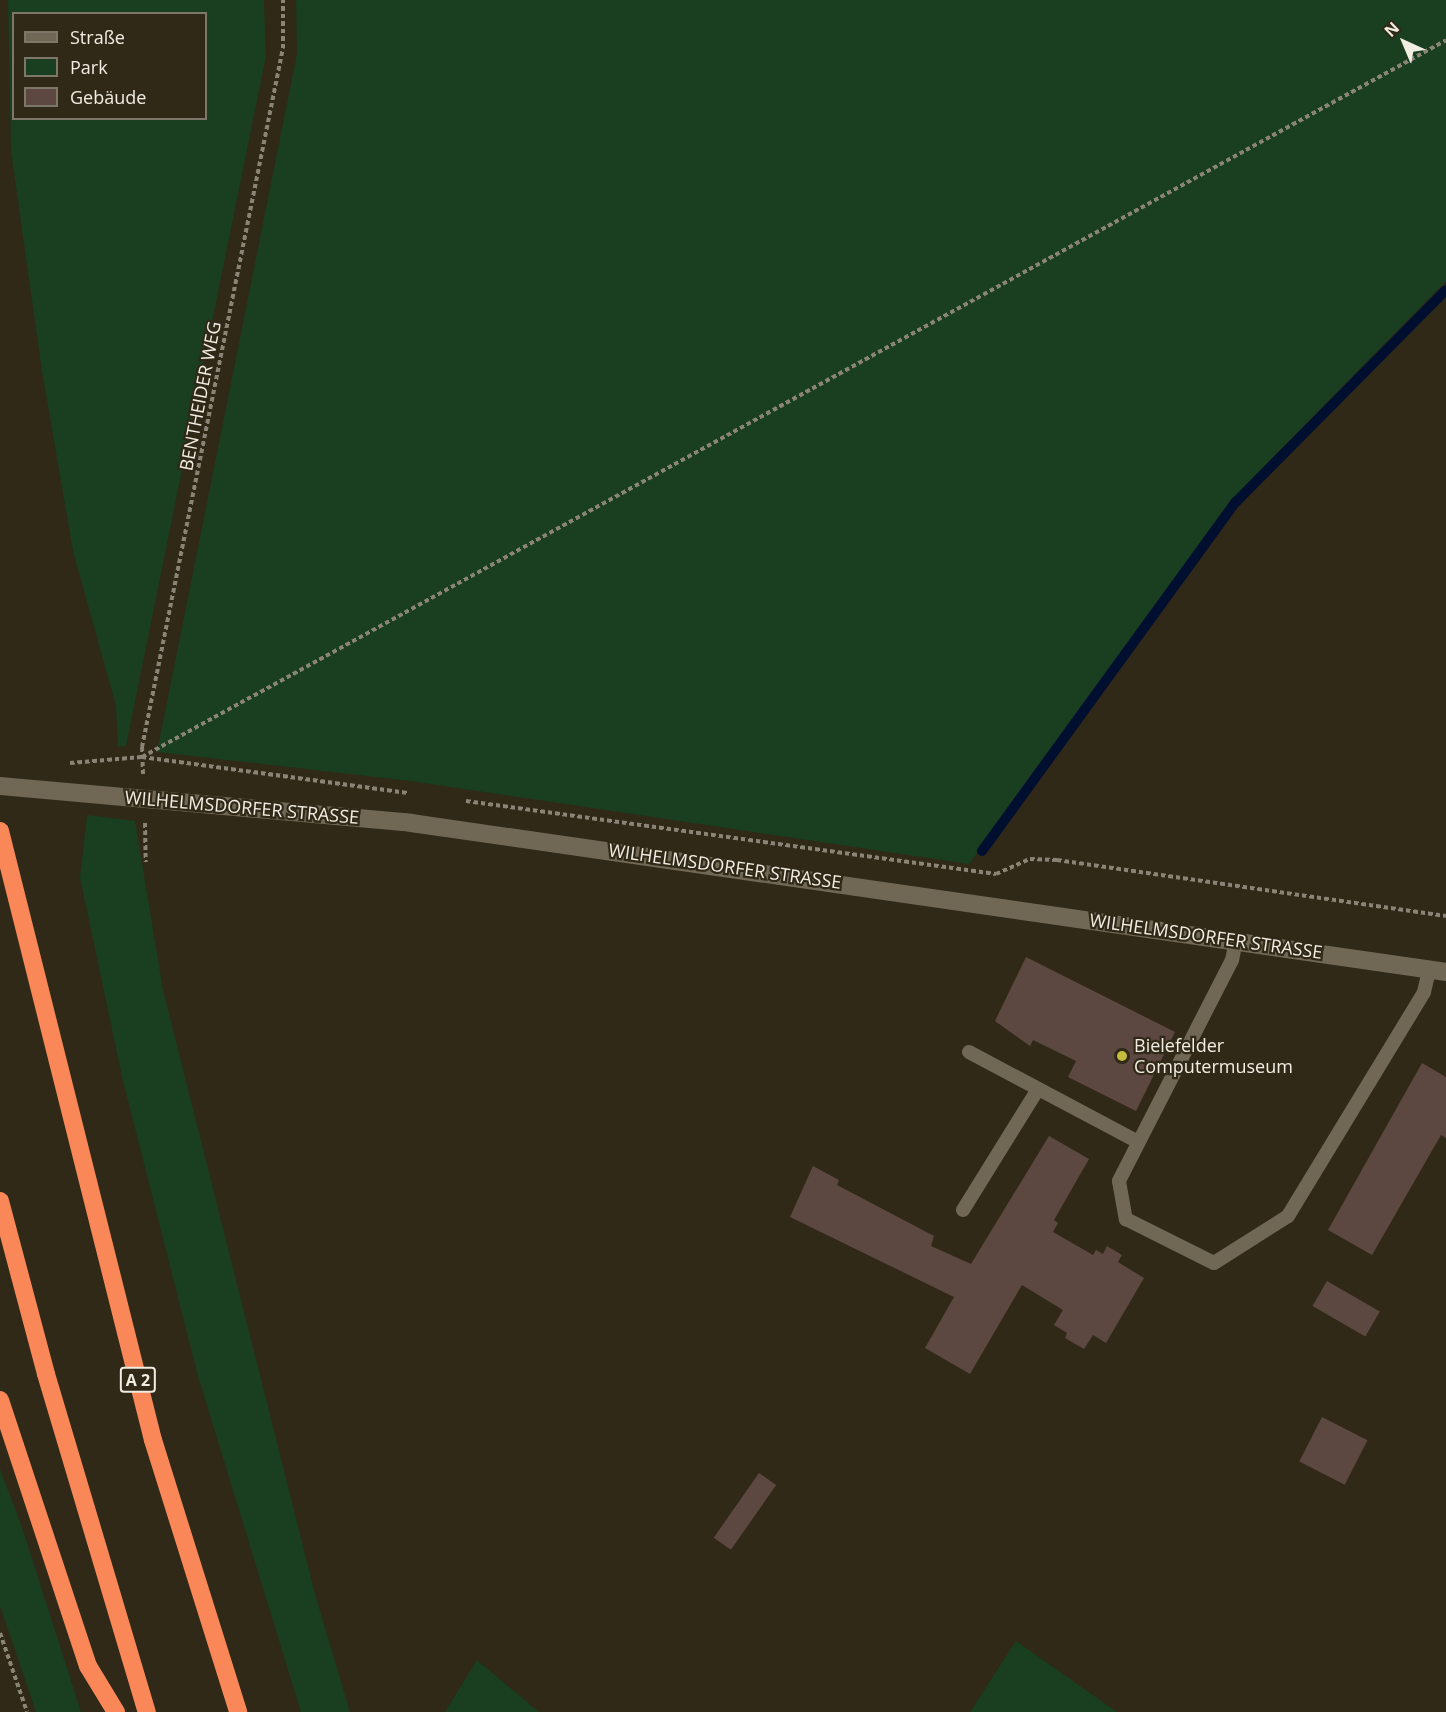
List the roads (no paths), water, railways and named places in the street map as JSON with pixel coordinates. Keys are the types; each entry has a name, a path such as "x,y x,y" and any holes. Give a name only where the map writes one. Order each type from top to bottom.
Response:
{"highway":[{"name":"A 2","path":"0,831 153,1440 238,1712"},
{"path":"0,1201 46,1374 147,1712"},
{"path":"0,1400 88,1666 116,1712"}],"street":[{"name":"WILHELMSDORFER STRASSE","path":"0,786 144,797 423,824 1438,971"}],"lane":[{"path":"1236,940 1232,960 1119,1181 1126,1219 1214,1263 1288,1216 1438,971"},
{"path":"969,1052 1138,1142"},
{"path":"963,1210 1038,1089"}],"waterway":[{"path":"982,851 1236,502 1446,290"}],"place":[{"name":"Bielefelder Computermuseum","path":"1122,1056"}]}
